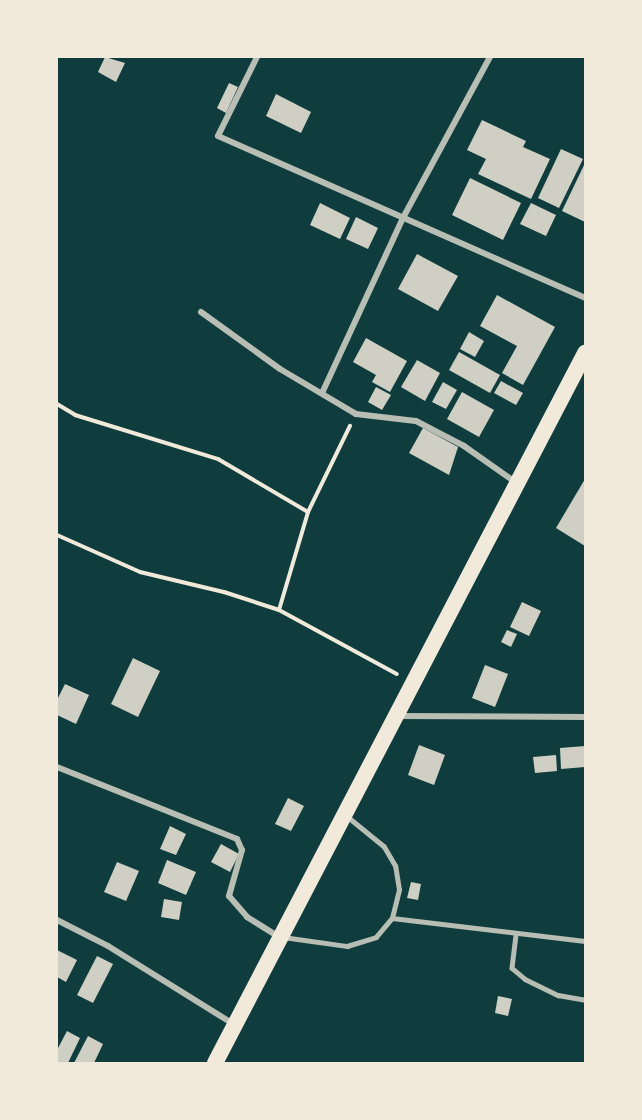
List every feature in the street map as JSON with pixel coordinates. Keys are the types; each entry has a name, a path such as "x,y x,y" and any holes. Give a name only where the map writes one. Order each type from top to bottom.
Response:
{"highway":[{"path":"215,1063 585,353"}],"street":[{"path":"257,57 218,136 404,216 585,298"},
{"path":"323,391 404,216 490,57"},
{"path":"201,312 280,369 323,391 356,414 416,421 464,446 517,484"},
{"path":"396,717 585,717"},
{"path":"57,767 237,838 242,850 229,896 247,917 280,937"},
{"path":"57,920 108,946 235,1024"}],"lane":[{"path":"280,937 347,946 376,937 392,918 399,890 395,866 384,848 344,815"},
{"path":"392,918 585,941"},
{"path":"516,934 512,968 525,979 558,995 585,1000"}],"path":[{"path":"57,404 75,416 218,459 308,512"},
{"path":"279,610 308,512 356,414"},
{"path":"57,535 140,572 224,592 279,610 414,682"}],"building":[{"path":"105,57 125,63 116,82 98,72"},
{"path":"229,83 238,87 226,113 217,108"},
{"path":"276,94 311,112 301,133 266,116"},
{"path":"482,120 526,141 523,147 550,159 531,199 478,174 486,159 467,150"},
{"path":"561,149 583,159 559,208 538,198"},
{"path":"585,163 585,222 562,211"},
{"path":"470,178 521,203 503,240 452,215"},
{"path":"320,203 350,218 340,239 310,225"},
{"path":"531,203 556,215 546,236 520,224"},
{"path":"356,217 378,228 368,249 346,239"},
{"path":"417,254 458,276 438,311 398,289"},
{"path":"497,295 555,327 523,385 502,373 517,346 480,326"},
{"path":"469,332 484,341 475,357 460,349"},
{"path":"366,338 407,361 390,392 372,382 376,375 353,362"},
{"path":"459,352 500,375 490,393 449,370"},
{"path":"417,360 440,373 425,401 401,387"},
{"path":"501,381 523,393 516,405 494,393"},
{"path":"443,382 457,390 446,409 432,402"},
{"path":"376,387 391,395 382,410 368,402"},
{"path":"462,392 494,410 479,437 447,419"},
{"path":"423,428 458,447 449,475 409,453"},
{"path":"585,479 585,546 556,528"},
{"path":"522,602 541,611 529,636 510,627"},
{"path":"507,630 517,634 511,647 501,642"},
{"path":"133,658 160,671 138,717 111,704"},
{"path":"485,665 508,674 495,707 472,698"},
{"path":"65,684 89,695 76,724 57,715 57,700"},
{"path":"419,745 445,755 434,785 408,775"},
{"path":"585,746 585,767 561,769 560,748"},
{"path":"556,755 557,771 535,773 533,757"},
{"path":"288,798 304,806 291,831 275,824"},
{"path":"170,826 186,834 176,855 160,849"},
{"path":"221,844 239,854 230,872 211,862"},
{"path":"167,860 196,872 186,895 158,883"},
{"path":"117,862 139,871 126,901 104,892"},
{"path":"411,882 421,884 418,900 407,898"},
{"path":"164,899 182,902 179,920 161,917"},
{"path":"57,950 77,960 66,982 57,977"},
{"path":"97,956 113,964 93,1003 77,995"},
{"path":"498,996 512,999 508,1016 495,1013"},
{"path":"67,1031 80,1038 68,1063 57,1063 57,1050"},
{"path":"88,1036 103,1044 94,1063 74,1063"}]}
